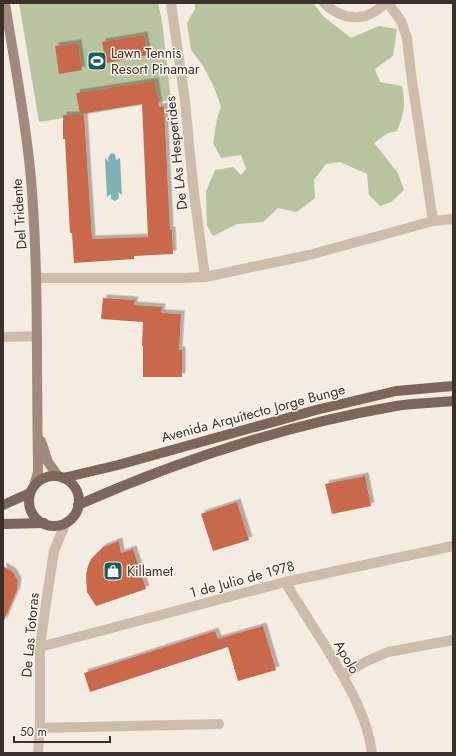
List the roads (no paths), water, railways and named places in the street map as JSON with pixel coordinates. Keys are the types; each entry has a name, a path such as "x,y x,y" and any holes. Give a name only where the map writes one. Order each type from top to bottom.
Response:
{"main road":[{"name":"Del Tridente","path":"5,3 26,134 31,179 37,278 38,472 32,489"},
{"name":"Avenida Arquitecto Jorge Bunge","path":"60,477 118,465 316,410 396,391 453,386"},
{"name":"Avenida Arquitecto Jorge Bunge","path":"78,504 124,484 212,452 311,424 397,406 453,401"},
{"name":"Del Tridente","path":"38,426 48,462 60,477"},
{"path":"3,505 32,489 45,478 51,476 60,477 70,482 75,488 78,496 76,512 72,518 59,525 3,524"},
{"path":"32,489 29,500 30,507 33,514 44,524"}],"street":[{"name":"De LAs Hesperides","path":"171,3 185,101 193,185 205,277"},
{"path":"324,3 336,12 355,18 364,17 378,10 386,3 401,21 406,38 410,74 433,221"},
{"path":"37,278 205,277 309,255 433,221 453,219"},
{"path":"3,336 37,336"},
{"name":"De Las Totoras","path":"38,753 40,728 40,648 54,551 66,522"},
{"name":"1 de Julio de 1978","path":"40,648 285,582 453,546"},
{"name":"Apolo","path":"285,582 343,675 362,714 372,753"},
{"path":"343,675 365,662 388,652 453,640"},
{"path":"40,728 220,724"}],"water":[{"path":"111,153 115,154 116,160 120,158 122,195 118,192 119,198 115,201 111,199 111,194 107,197 105,158 109,162 108,158"}],"place":[{"name":"Lawn Tennis Resort Pinamar","path":"97,61"},
{"name":"Killamet","path":"113,571"}]}
